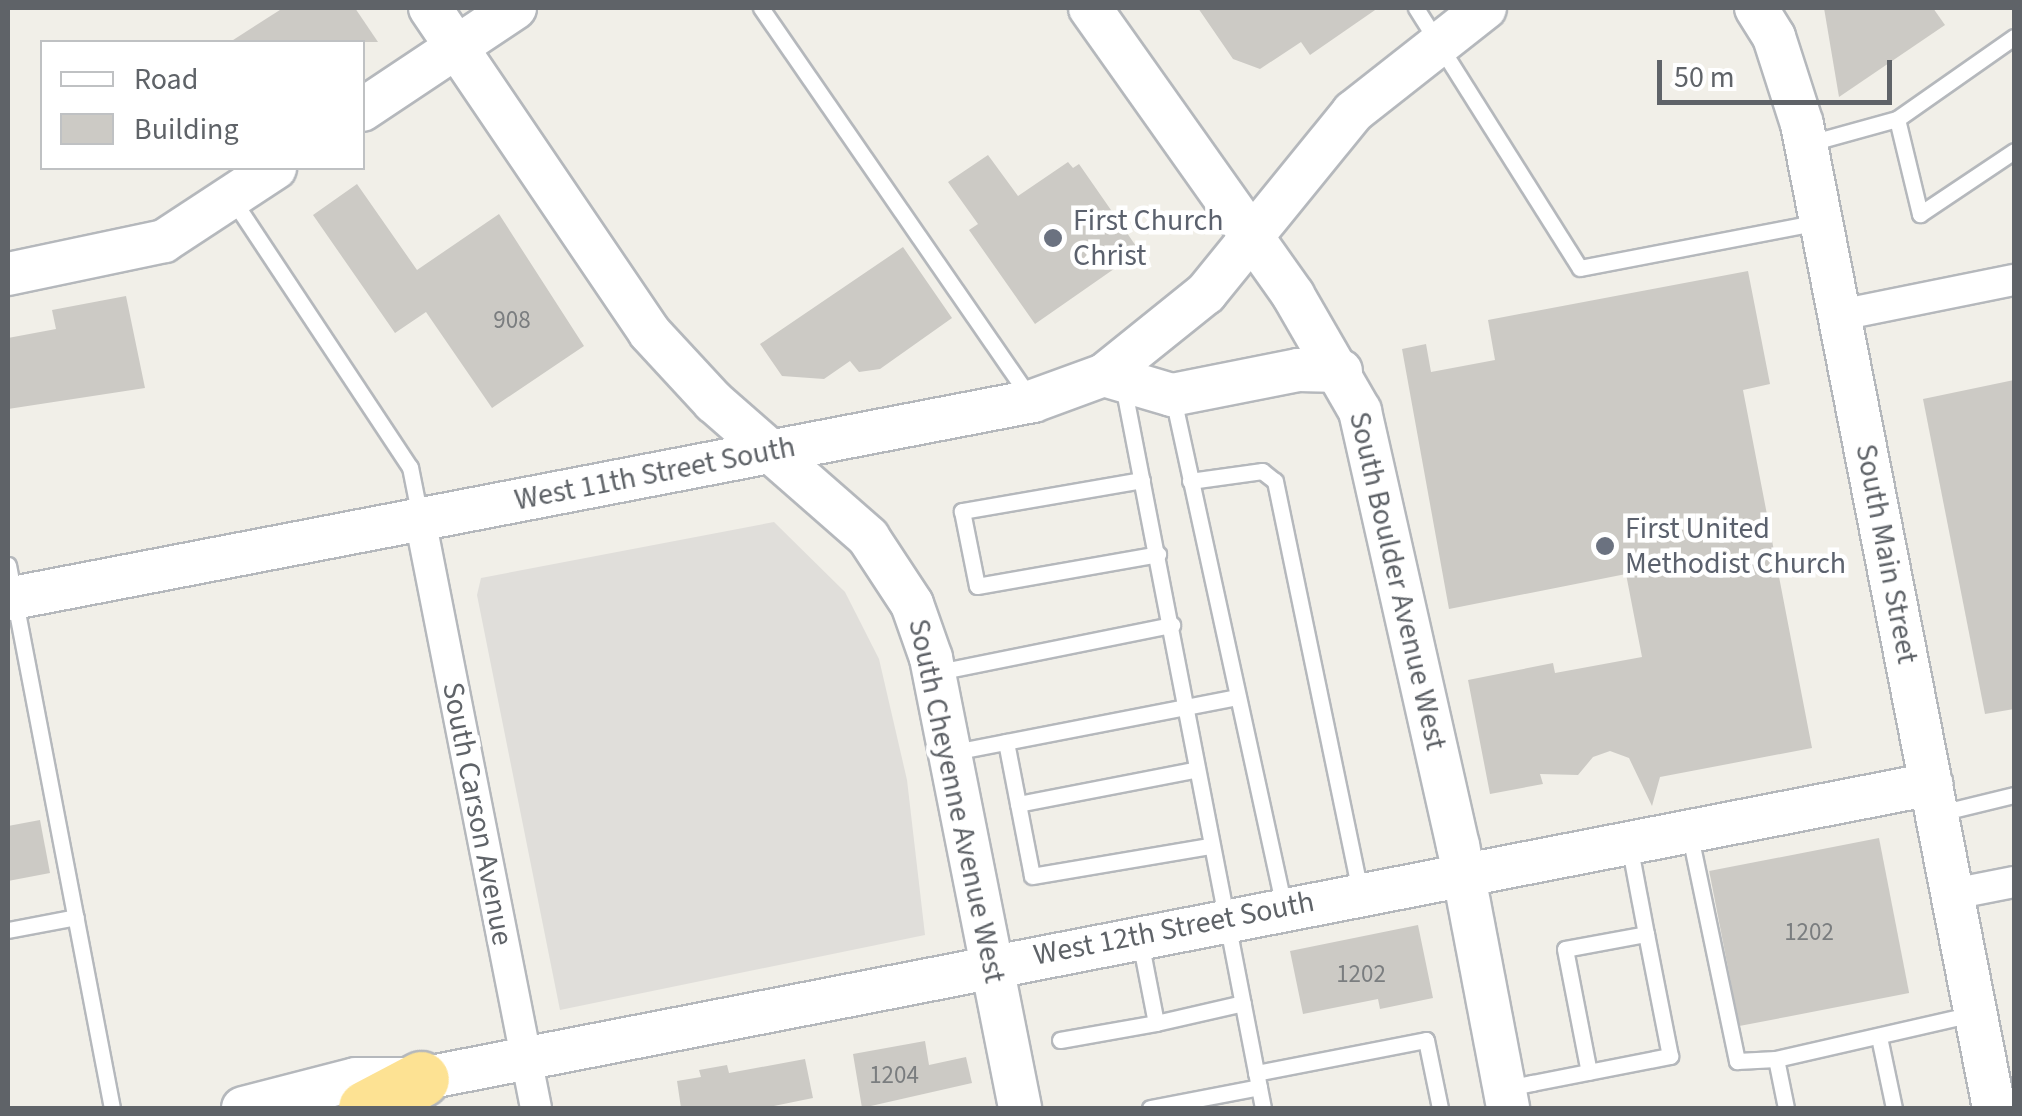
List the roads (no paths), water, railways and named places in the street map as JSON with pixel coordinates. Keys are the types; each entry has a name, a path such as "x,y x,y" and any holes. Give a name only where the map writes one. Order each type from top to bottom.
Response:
{"highway":[{"path":"366,1108 421,1079"}],"street":[{"name":"South Cheyenne Avenue West","path":"430,8 650,333 890,564 922,628 934,673 1020,1108"},
{"path":"365,108 515,8"},
{"name":"South Boulder Avenue West","path":"1090,8 1341,370 1360,411 1393,544 1463,873 1506,1099"},
{"name":"West 11th Street South","path":"10,587 420,519 1032,401 1113,378 1186,314 1427,24 1486,8"},
{"name":"South Main Street","path":"1756,8 1792,82 1806,144 1976,1013 1995,1089"},
{"path":"8,274 164,241 272,170"},
{"path":"1840,315 2014,280"},
{"path":"1113,378 1172,396 1298,370 1341,370"},
{"name":"South Carson Avenue","path":"420,519 536,1108"},
{"name":"West 12th Street South","path":"244,1108 356,1079 421,1079 994,963 1688,830 1934,799"},
{"path":"1953,894 2014,882"}],"lane":[{"path":"761,8 1032,401"},
{"path":"1427,24 1580,268 1822,221"},
{"path":"1806,144 1896,119 2014,38"},
{"path":"1896,119 1920,214 2014,151"},
{"path":"230,196 410,467 420,519"},
{"path":"1113,378 1158,554 1187,707 1193,770 1263,1108"},
{"path":"1172,396 1284,908"},
{"path":"1190,482 1262,471 1275,482 1360,893"},
{"path":"1142,480 962,511 977,586 1158,554"},
{"path":"10,587 112,1108"},
{"path":"934,673 1172,625"},
{"path":"950,753 1238,698"},
{"path":"1006,742 1032,876 1209,846"},
{"path":"1018,804 1193,770"},
{"path":"1934,799 2014,794"},
{"path":"1688,830 1737,1061 1776,1059 1976,1013"},
{"path":"1506,1099 1589,1072 1670,1056 1628,842"},
{"path":"8,930 76,917"},
{"path":"1589,1072 1565,949 1646,934"},
{"path":"1139,935 1156,1023"},
{"path":"1060,1040 1243,1003"},
{"path":"1878,1038 1894,1108"},
{"path":"1150,1108 1426,1040 1440,1108"},
{"path":"1776,1059 1786,1108"}],"place":[{"name":"First Church Christ","path":"1053,238"},
{"name":"First United Methodist Church","path":"1605,546"}]}
